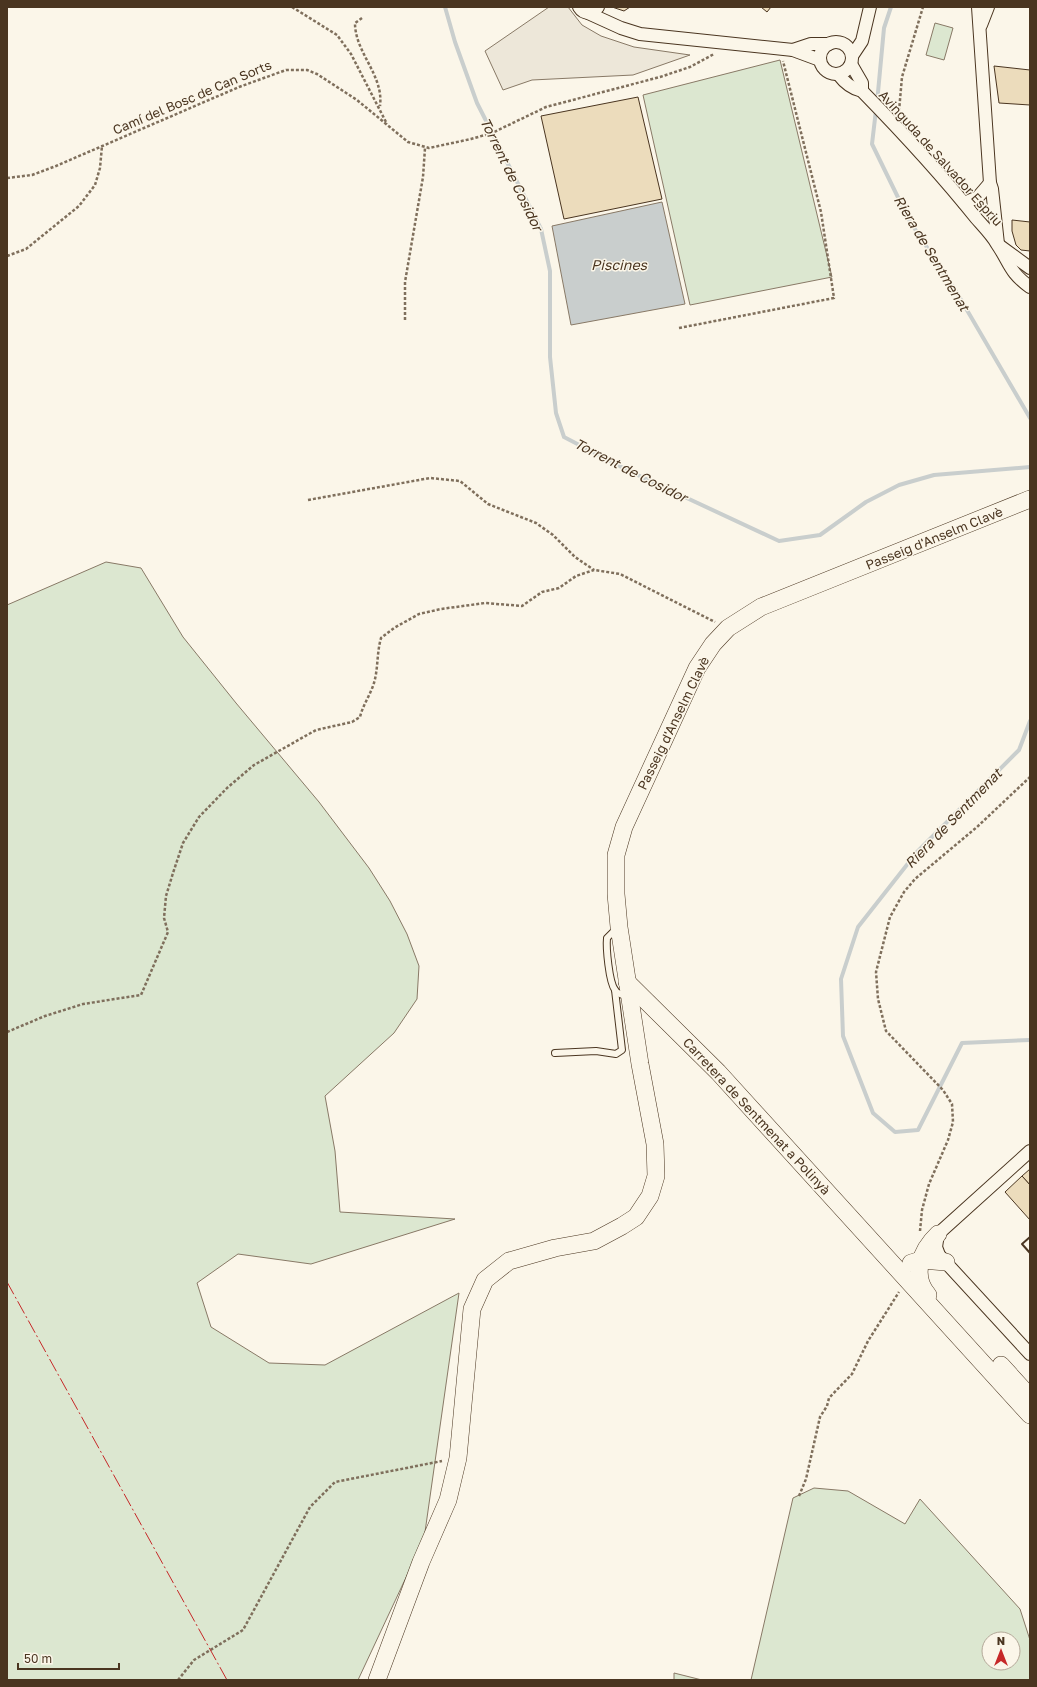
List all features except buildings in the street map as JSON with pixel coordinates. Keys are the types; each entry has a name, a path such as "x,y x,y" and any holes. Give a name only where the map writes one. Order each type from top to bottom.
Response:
{"main road":[{"name":"Passeig d'Anselm Clavè","path":"377,1680 421,1562 448,1500 458,1458 472,1309 485,1280 509,1261 555,1248 594,1241 622,1226 636,1216 650,1196 656,1176 655,1144 624,990 615,863 624,827 697,668 713,644 728,628 761,607 1030,499"},
{"name":"Carretera de Sentmenat a Polinyà","path":"624,990 718,1072 883,1252 892,1255 939,1314 1030,1415"},
{"path":"905,1272 924,1253 938,1234"},
{"path":"924,1253 946,1262"},
{"path":"924,1253 920,1269 922,1289 939,1308 939,1314"},
{"name":"Carretera de Sentmenat a Polinyà","path":"905,1272 922,1283 1030,1397"}],"street":[{"path":"602,7 614,25"},
{"path":"828,44 823,49 820,60 825,70 838,74 848,69 862,41 870,7"},
{"path":"978,7 990,183 992,189 998,244"},
{"path":"979,32 988,7"},
{"path":"589,9 614,25 640,34 732,45 793,50 820,60"},
{"path":"793,50 811,44 842,43 847,46 852,60"},
{"name":"Avinguda de Salvador Espriu","path":"852,60 862,83 862,92"},
{"name":"Avinguda de Salvador Espriu","path":"838,74 843,81 856,90 862,92 894,124 998,244 1012,271 1019,279 1030,287"},
{"path":"964,203 978,197 990,183"},
{"name":"Avinguda de Salvador Espriu","path":"998,244 1030,268"},
{"path":"1030,1151 938,1234 936,1247 939,1255 960,1275 1030,1354"}],"lane":[{"path":"555,1053 596,1051 616,1054 622,1050 624,990"}],"path":[{"path":"292,7 337,35 351,54 388,125"},
{"path":"894,124 902,77 923,7"},
{"path":"362,18 355,23 355,30 358,41 378,83 382,96 380,108"},
{"path":"405,320 405,282 423,176 425,148 471,139 492,132 546,107 630,86 690,68 732,45"},
{"path":"679,328 834,298 821,212 781,49"},
{"name":"Camí del Bosc de Can Sorts","path":"7,178 32,174 56,166 274,73 296,69 318,74 357,100 408,142 425,148"},
{"path":"7,256 26,250 79,206 95,185 100,168 102,146"},
{"path":"308,500 430,478 460,481 488,504 536,524 553,535 575,557 594,570 620,574 728,628"},
{"path":"7,1032 45,1016 83,1004 141,995 168,932 164,918 166,896 173,873 183,843 199,817 227,788 254,765 316,730 352,722 360,717 363,704 372,690 376,677 377,655 381,638 403,622 419,614 441,609 485,603 522,606 542,592 559,588 576,576 594,570"},
{"path":"924,1253 920,1238 922,1210 929,1184 948,1140 952,1122 952,1104 936,1083 886,1031 878,999 876,972 890,917 904,892 915,879 954,848 1030,777"},
{"path":"799,1496 806,1479 820,1417 827,1406 829,1398 852,1374 868,1341 894,1301 905,1272"},
{"path":"178,1680 194,1660 243,1630 310,1507 335,1482 458,1458"}],"green space":[{"path":"935,23 953,28 944,60 926,55"},
{"path":"780,60 832,277 690,305 643,95"},
{"path":"106,562 141,568 183,637 319,802 369,868 390,901 407,934 419,966 417,999 394,1033 325,1096 335,1151 340,1212 455,1219 311,1264 238,1254 197,1283 211,1327 269,1363 325,1365 459,1293 424,1539 358,1680 7,1680 7,605"},
{"path":"814,1488 848,1491 905,1524 920,1499 1020,1609 1030,1640 1030,1680 751,1680 793,1498"},
{"path":"674,1673 702,1680 674,1680"}],"shaded area":[{"path":"549,7 568,7 582,25 601,36 634,47 690,55 633,75 532,80 503,90 485,51"}],"water":[{"name":"Piscines","path":"662,202 685,304 571,325 552,226"}],"waterway":[{"name":"Torrent de Cosidor","path":"445,7 455,42 477,103 541,229 550,271 550,357 556,413 564,437 629,471 779,541 820,535 866,502 899,485 934,475 1030,467"},
{"name":"Riera de Sentmenat","path":"877,103 884,28 891,7"},
{"name":"Riera de Sentmenat","path":"876,110 872,144 909,220 957,293 1030,418"},
{"name":"Riera de Sentmenat","path":"1030,721 1019,750 917,852 858,927 841,979 843,1036 873,1113 895,1132 918,1130 962,1043 1030,1040"}],"wall":[{"path":"1030,1237 1022,1244 1030,1253"}],"power":[{"path":"7,1282 227,1680"}]}
